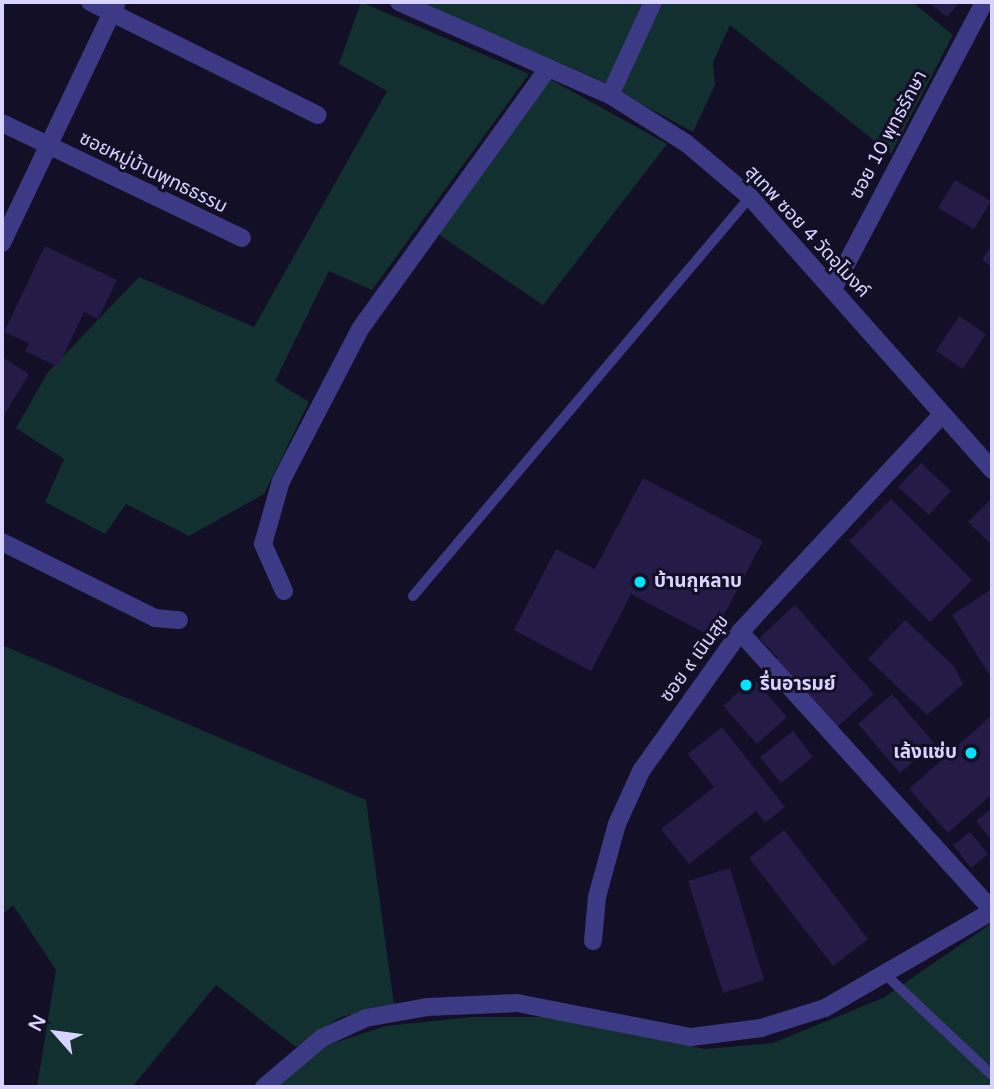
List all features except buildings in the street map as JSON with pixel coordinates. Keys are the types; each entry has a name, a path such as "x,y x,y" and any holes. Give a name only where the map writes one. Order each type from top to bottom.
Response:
{"street":[{"path":"90,2 114,7 318,115"},
{"name":"สุเทพ ซอย 4 วัดอุโมงค์","path":"399,2 610,95 686,143 750,197 834,289 941,416 992,468"},
{"path":"610,95 653,2"},
{"name":"ซอย 10 พุทธรักษา","path":"834,289 984,2"},
{"name":"ซอยหมู่บ้านพุทธธรรม","path":"2,243 46,145 114,7"},
{"path":"284,591 264,544 281,481 360,329 548,68"},
{"name":"ซอยหมู่บ้านพุทธธรรม","path":"2,123 242,238"},
{"name":"ซอย ๙ เนินสุข","path":"593,941 597,897 617,824 641,771 740,632 941,416"},
{"path":"2,542 155,618 178,620"},
{"path":"264,1087 322,1038 366,1018 427,1007 517,1003 691,1037 761,1028 825,1008 887,976 992,911 740,632"}],"lane":[{"path":"413,596 750,197"},
{"path":"887,976 992,1075"}],"green space":[{"path":"361,2 529,74 372,290 329,271 275,381 309,402 264,494 189,536 126,504 105,534 45,502 64,459 16,428 48,372 139,277 254,327 387,91 339,64"},
{"path":"418,2 643,2 606,83"},
{"path":"661,2 912,2 953,35 891,154 730,25 713,62 715,85 693,132 619,92"},
{"path":"550,79 667,144 543,305 438,234"},
{"path":"2,645 366,800 394,1005 341,1017 296,1047 216,985 132,1087 37,1087 56,970 13,905 2,915"},
{"path":"992,923 992,1087 274,1087 318,1048 386,1026 471,1017 546,1017 705,1049 773,1043 883,998"}],"place":[{"name":"บ้านกุหลาบ","path":"640,582"},
{"name":"รื่นอารมย์","path":"746,685"},
{"name":"เล้งแซ่บ","path":"971,753"}]}
